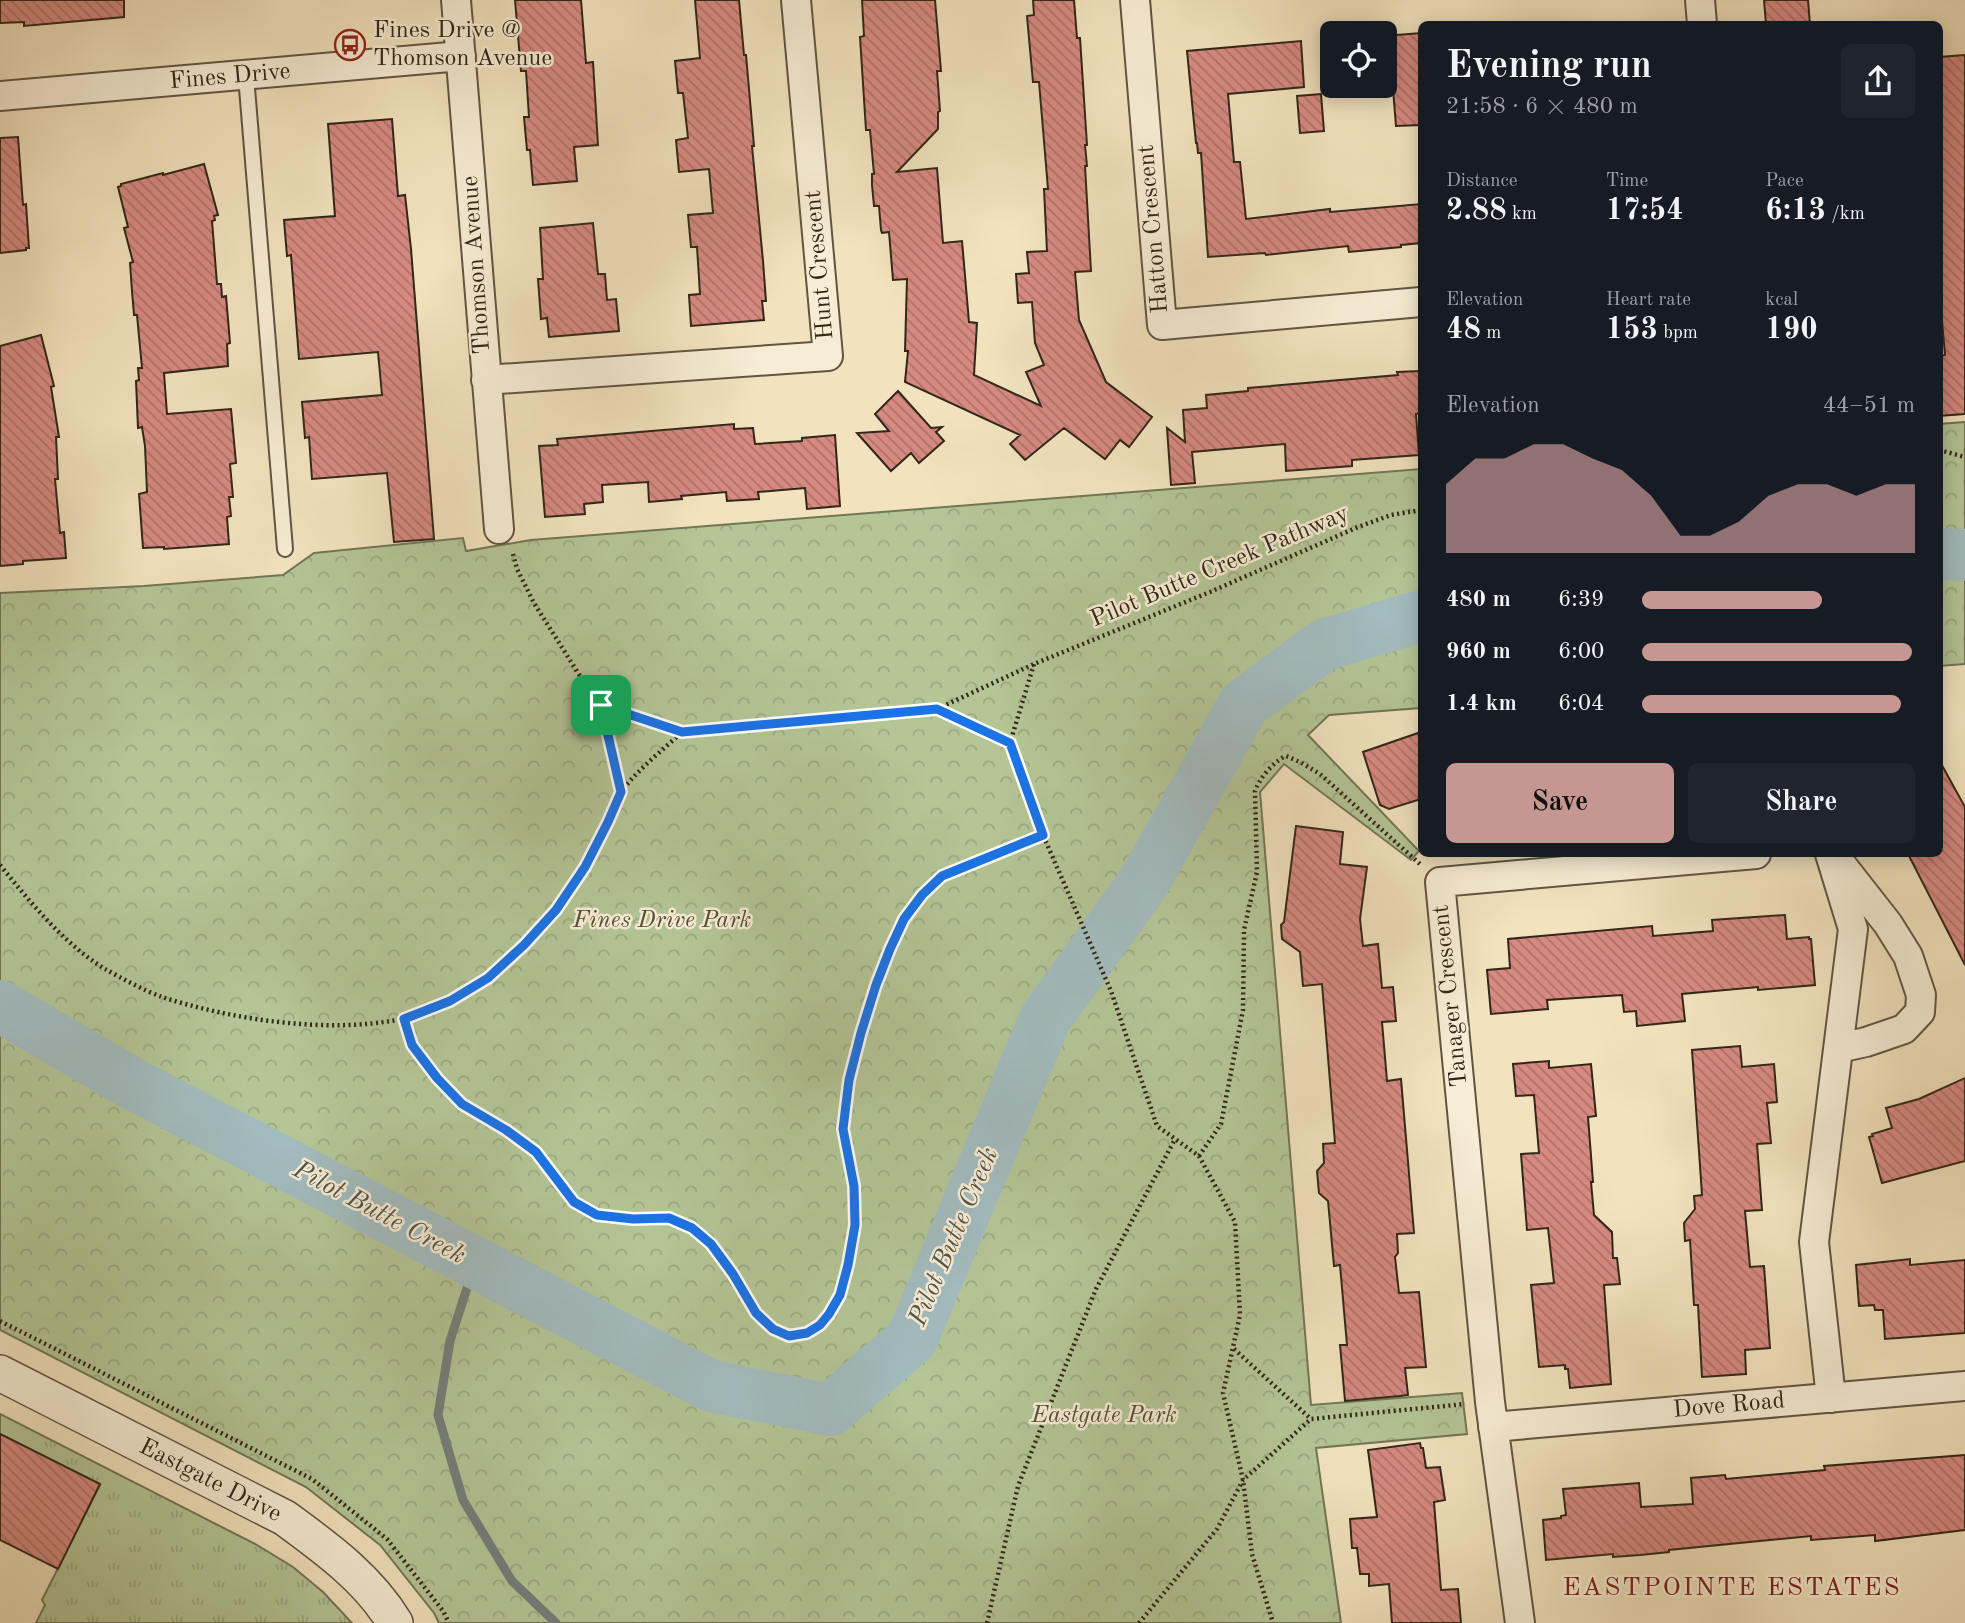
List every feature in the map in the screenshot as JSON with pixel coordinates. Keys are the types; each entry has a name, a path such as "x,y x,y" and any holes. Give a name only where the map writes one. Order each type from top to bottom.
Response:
{"street":[{"name":"Thomson Avenue","path":"456,0 499,529"},
{"name":"Hunt Crescent","path":"486,380 828,356 796,0"},
{"name":"Hatton Crescent","path":"1135,0 1162,325 1418,302"},
{"path":"1700,0 1702,21"},
{"name":"Fines Drive","path":"0,96 461,56"},
{"name":"Tanager Crescent","path":"1520,1623 1492,1414 1440,882 1722,857"},
{"path":"1831,1398 1814,1242 1853,929 1833,857"},
{"path":"1834,857 1888,924 1909,956 1921,995 1920,1012 1904,1029 1839,1048"},
{"name":"Eastgate Drive","path":"0,1373 285,1518 328,1550 367,1586 396,1623"},
{"name":"Dove Road","path":"1492,1414 1831,1398 1965,1386"}],"lane":[{"path":"246,76 285,549"}],"path":[{"path":"1943,451 1965,457"},
{"name":"Pilot Butte Creek Pathway","path":"601,705 682,732 937,709 1034,664 1210,592 1358,527 1391,515 1418,510"},
{"path":"499,529 511,545 517,569 534,603 584,684 601,705 621,792"},
{"path":"1034,664 1010,743 1043,835 1111,991 1157,1126 1199,1156 1235,1222 1240,1315 1223,1393 1242,1480 1252,1554 1273,1623"},
{"path":"937,709 1010,743"},
{"path":"0,865 37,910 77,947 105,969 160,996 222,1013 275,1021 338,1026 404,1019 450,1001 488,978 524,945 556,910 585,867 621,792 682,732"},
{"path":"1199,1156 1221,1124 1243,1010 1244,930 1257,872 1257,783 1286,756 1300,762 1320,774 1440,882"},
{"path":"404,1019 412,1045 437,1078 462,1104 506,1130 536,1152 574,1202 597,1215 633,1219 669,1218 692,1228 711,1244 756,1313 773,1329 789,1336 807,1333 820,1325 829,1314 840,1295 848,1265 855,1225 854,1186 843,1129 848,1093 861,1033 876,985 904,919 922,895 942,876 1043,835"},
{"path":"987,1623 1018,1486 1096,1289 1175,1139"},
{"path":"0,1321 312,1479 387,1539 443,1611 449,1623"},
{"path":"1234,1349 1311,1419"},
{"path":"1139,1623 1217,1530 1242,1480 1311,1419 1492,1414"}],"green space":[{"path":"1965,422 1965,664 1943,666 1943,424"},
{"path":"1418,469 1418,708 1329,715 1308,735 1418,852 1411,860 1284,764 1260,792 1311,1405 1462,1393 1467,1434 1316,1448 1341,1623 439,1623 380,1545 306,1487 0,1330 0,593 144,586 283,575 314,553 463,538 466,551 531,540"},
{"path":"0,1414 257,1545 293,1567 323,1592 352,1623 36,1623 45,1605 42,1600 100,1485 0,1434"}],"building":[{"path":"0,0 124,0 124,17 24,26 24,22 0,23"},
{"path":"515,0 581,0 586,63 593,62 598,145 574,147 577,181 533,185 524,117 529,117 526,71 521,71"},
{"path":"695,0 739,0 763,261 766,301 762,301 764,320 691,326 689,295 700,294 697,247 691,247 688,215 713,213 709,169 679,172 676,140 688,138 683,93 678,93 675,61 700,58"},
{"path":"862,0 935,0 941,71 937,71 940,111 938,129 897,172 937,168 943,243 962,241 969,322 977,323 974,375 1041,406 1026,372 1044,365 1035,343 1032,302 1018,303 1016,274 1029,273 1027,252 1047,251 1044,189 1048,189 1039,82 1033,82 1027,16 1034,15 1033,0 1074,0 1077,38 1080,38 1087,145 1085,166 1091,271 1075,272 1079,320 1106,382 1152,417 1129,447 1120,440 1105,459 1064,428 1025,460 1010,444 1020,435 905,382 908,351 905,351 907,279 893,280 889,232 882,233 879,206 874,206 874,174 870,130 866,130 860,37 864,36"},
{"path":"1764,0 1808,0 1810,21 1766,21"},
{"path":"1418,33 1418,125 1396,126 1394,98 1397,98 1397,35"},
{"path":"1301,41 1304,87 1228,94 1234,162 1240,162 1246,219 1330,209 1330,212 1418,204 1418,243 1349,252 1348,246 1266,255 1208,257 1201,153 1198,153 1196,143 1187,51"},
{"path":"1965,55 1965,414 1943,416 1945,355 1943,57"},
{"path":"1320,94 1324,131 1300,133 1297,96"},
{"path":"392,119 398,196 405,195 411,249 434,539 394,542 387,473 312,479 309,437 305,438 302,402 382,395 378,352 299,359 291,255 287,256 284,220 335,216 328,124"},
{"path":"18,137 29,248 0,253 0,138"},
{"path":"204,164 218,215 214,216 215,220 212,221 217,284 221,284 222,297 226,296 230,343 227,344 228,366 164,373 167,414 231,409 236,463 230,464 233,497 229,497 231,516 227,517 229,544 143,548 139,494 147,492 145,446 142,427 138,428 136,381 139,380 138,368 142,368 137,315 134,315 130,263 133,262 124,228 128,227 118,187 121,184"},
{"path":"593,223 598,274 605,274 607,300 616,299 619,331 549,337 547,318 541,319 538,279 543,279 540,228"},
{"path":"41,335 54,386 51,387 59,437 56,437 58,479 55,479 60,533 64,532 66,558 23,561 23,564 0,566 0,346"},
{"path":"1418,371 1418,455 1352,460 1352,466 1286,471 1285,444 1192,452 1195,483 1171,485 1167,428 1185,442 1183,410 1207,408 1206,395 1248,391 1248,388 1398,375 1397,372"},
{"path":"898,391 931,428 942,427 936,432 944,441 919,463 911,453 891,471 857,433 889,431 875,414"},
{"path":"734,424 734,429 753,428 755,444 802,441 802,438 835,435 840,506 807,509 805,488 758,492 759,499 727,501 726,492 649,502 648,482 602,485 603,502 584,504 585,514 545,517 539,446 558,445 557,439"},
{"path":"1418,733 1418,800 1389,809 1380,805 1363,752"},
{"path":"1943,767 1965,807 1965,965 1910,857 1943,857"},
{"path":"1296,826 1343,832 1340,864 1367,867 1360,919 1363,946 1378,944 1382,988 1393,987 1396,1021 1382,1022 1387,1081 1401,1079 1414,1233 1397,1234 1398,1253 1395,1257 1399,1293 1419,1292 1426,1367 1405,1368 1408,1395 1345,1401 1340,1345 1347,1345 1340,1265 1334,1266 1328,1201 1319,1193 1317,1171 1324,1163 1323,1144 1335,1143 1322,984 1303,986 1300,952 1282,939 1281,925 1284,922"},
{"path":"1785,915 1787,939 1811,939 1815,985 1682,994 1685,1021 1637,1026 1636,1011 1624,1012 1622,995 1547,1000 1548,1009 1491,1014 1487,970 1510,968 1508,939 1652,926 1653,936 1713,931 1712,920"},
{"path":"1740,1046 1742,1067 1774,1064 1777,1102 1767,1103 1771,1143 1757,1144 1762,1210 1745,1211 1750,1267 1764,1266 1770,1348 1745,1350 1746,1374 1702,1377 1698,1305 1694,1305 1690,1240 1685,1241 1684,1223 1695,1209 1694,1196 1702,1195 1692,1050"},
{"path":"1549,1061 1549,1068 1591,1064 1596,1116 1588,1117 1594,1215 1612,1232 1613,1258 1617,1258 1620,1284 1604,1285 1611,1384 1570,1388 1565,1365 1539,1367 1531,1285 1554,1283 1548,1228 1527,1230 1521,1154 1539,1153 1534,1095 1516,1096 1513,1064"},
{"path":"1965,1078 1965,1161 1882,1183 1869,1137 1892,1128 1886,1108 1919,1099"},
{"path":"1910,1259 1910,1265 1965,1260 1965,1333 1885,1339 1883,1310 1875,1310 1874,1305 1859,1306 1856,1265"},
{"path":"0,1434 100,1484 58,1569 0,1540"},
{"path":"1420,1443 1426,1468 1440,1467 1445,1500 1434,1502 1441,1590 1458,1589 1461,1623 1392,1623 1389,1584 1369,1586 1369,1574 1360,1574 1357,1548 1352,1548 1350,1519 1377,1517 1368,1450"},
{"path":"1965,1455 1965,1530 1875,1541 1875,1535 1811,1540 1811,1536 1640,1555 1613,1557 1613,1554 1546,1560 1543,1520 1566,1515 1563,1489 1639,1483 1641,1507 1693,1504 1691,1478 1725,1475 1726,1479 1825,1470 1824,1466"}],"waterway":[{"name":"Pilot Butte Creek","path":"1943,554 1965,555"},
{"name":"Pilot Butte Creek","path":"0,1006 133,1084 711,1386 830,1410 912,1339 1045,1019 1144,882 1244,704 1324,645 1418,617"},
{"path":"1233,723 1253,723"},
{"path":"475,1263 450,1341 438,1415 463,1500 512,1581 556,1623"}],"place":[{"name":"Fines Drive @ Thomson Avenue","path":"350,45"}],"district":[{"name":"EASTPOINTE ESTATES","path":"1732,1588"}],"route":[{"path":"601,705 682,732 937,709 1010,743 1043,835 942,876 922,895 904,919 876,985 849,1080 843,1129 854,1186 855,1225 848,1265 840,1295 829,1314 820,1325 807,1333 789,1336 773,1329 756,1313 711,1244 692,1228 669,1218 633,1219 597,1215 574,1202 536,1152 506,1130 462,1104 437,1078 412,1045 404,1019 450,1001 488,978 524,945 556,910 585,867 621,792 601,705"}],"park label":[{"name":"Fines Drive Park","path":"662,921"},
{"name":"Eastgate Park","path":"1104,1416"}]}
